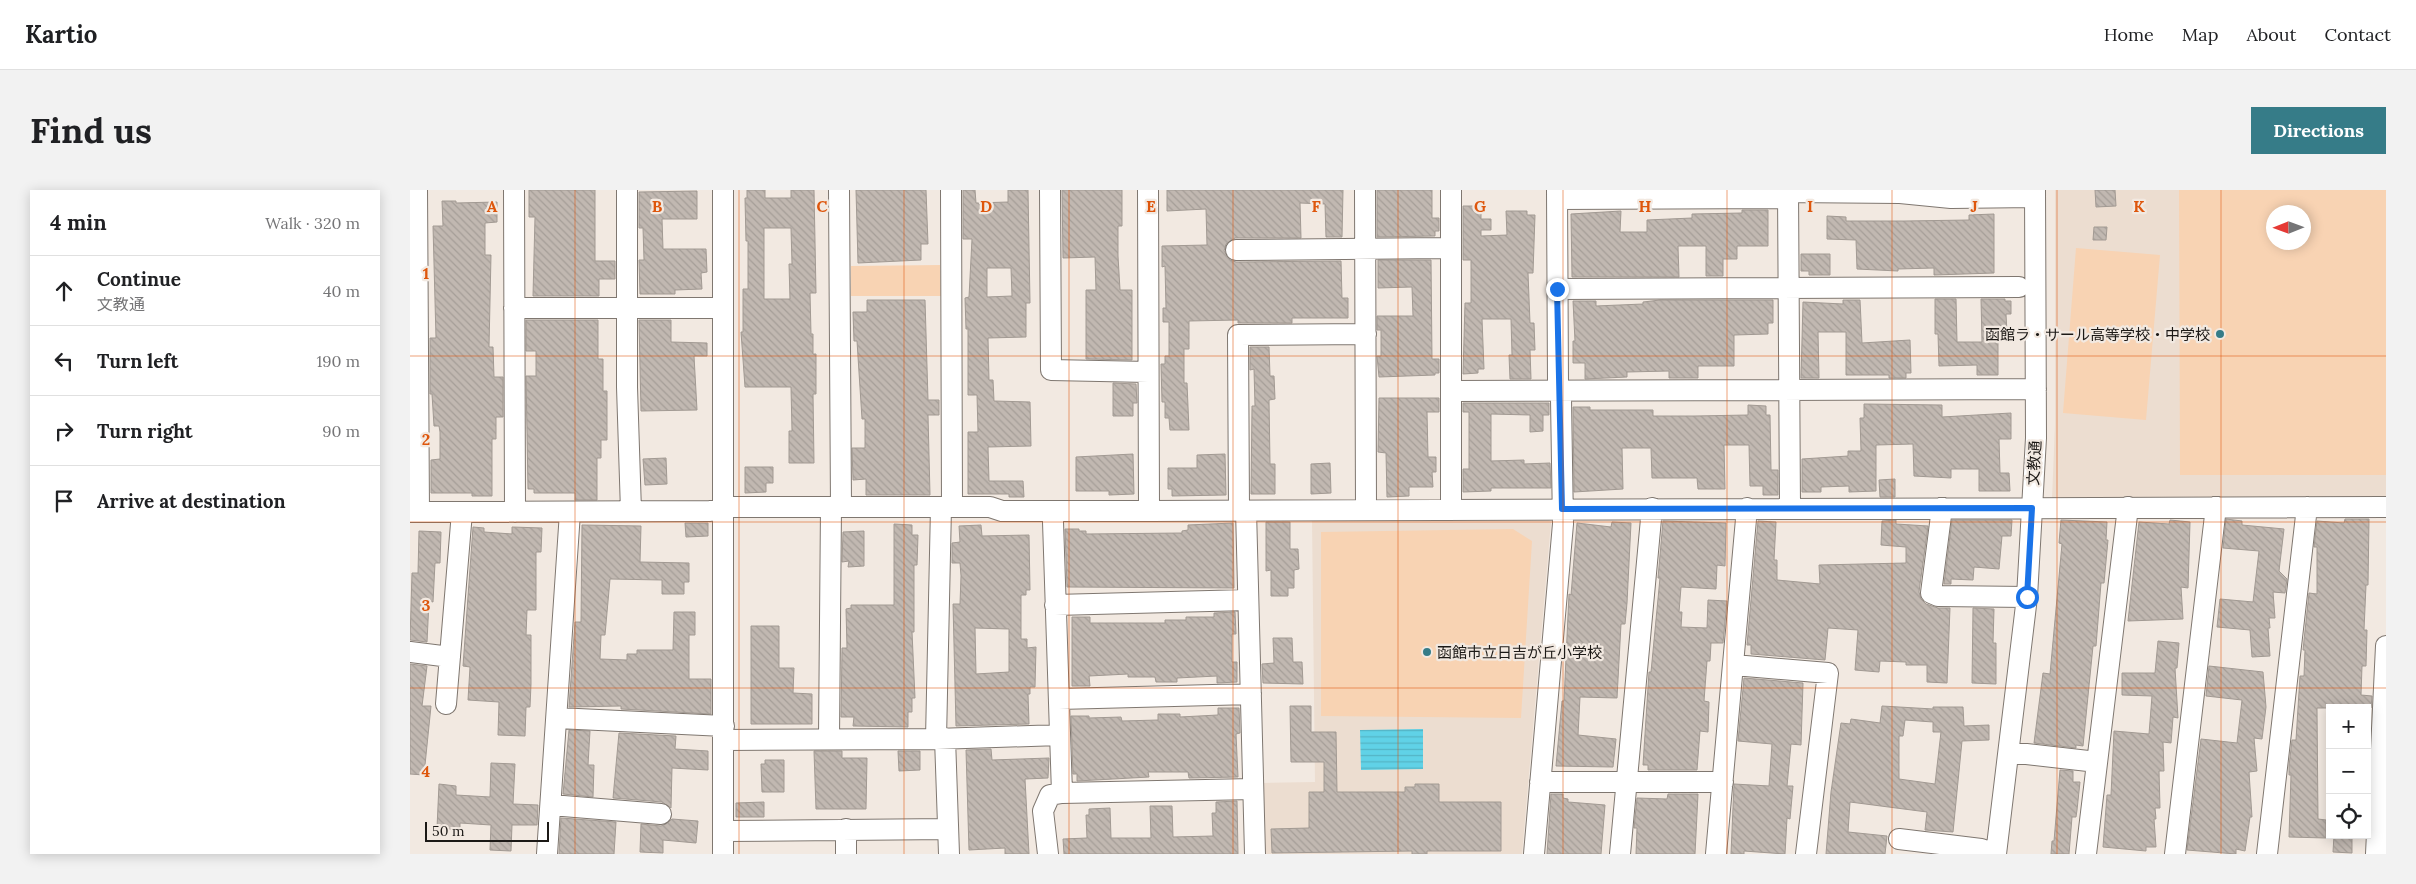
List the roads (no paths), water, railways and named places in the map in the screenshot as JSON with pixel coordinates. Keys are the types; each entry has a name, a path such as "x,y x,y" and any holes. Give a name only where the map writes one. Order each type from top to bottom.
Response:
{"street":[{"path":"418,190 415,512 710,511 722,509 836,507 990,507 1002,511 2386,507"},
{"path":"514,190 515,512"},
{"path":"627,190 626,308 631,511"},
{"path":"723,190 723,854"},
{"path":"829,739 836,507 839,190"},
{"path":"949,854 941,738 950,190"},
{"path":"1050,190 1051,370 1148,372"},
{"path":"1148,190 1149,511"},
{"path":"1365,190 1366,510"},
{"path":"1451,190 1451,509"},
{"path":"1534,854 1563,524 1557,289 1557,195 1900,193 1951,198 2035,193"},
{"name":"文教通","path":"1996,854 2027,597 2036,389 2035,193"},
{"path":"1789,194 1790,508"},
{"path":"1236,250 1451,250"},
{"path":"1557,289 2019,287"},
{"path":"514,308 723,308"},
{"path":"1255,854 1238,335 1366,334"},
{"path":"1451,391 2036,389"},
{"path":"2175,854 2216,506"},
{"path":"2086,854 2128,507"},
{"path":"2266,854 2307,507"},
{"path":"1620,854 1652,508"},
{"path":"1716,854 1747,508"},
{"path":"1942,508 1932,593 1938,596 2027,597"},
{"path":"1054,511 1055,605 1062,793"},
{"path":"446,704 462,512"},
{"path":"547,854 570,512"},
{"path":"1055,605 1248,600"},
{"path":"2376,854 2386,646"},
{"path":"410,652 450,657"},
{"path":"1734,665 1828,673 1806,854"},
{"path":"1059,699 1251,694"},
{"path":"557,718 724,733 829,739 1060,735"},
{"path":"2009,752 2097,762"},
{"path":"1540,782 1723,782"},
{"path":"1048,854 1043,812 1050,795 1062,793 1253,789"},
{"path":"551,805 661,814"},
{"path":"723,831 948,829"},
{"path":"846,830 846,854"},
{"path":"1899,839 1981,849 1996,854"}],"water":[{"path":"1423,729 1423,769 1361,770 1360,730"}],"place":[{"name":"函館ラ・サール高等学校・中学校","path":"2220,334"},
{"name":"函館市立日吉が丘小学校","path":"1427,652"}]}
